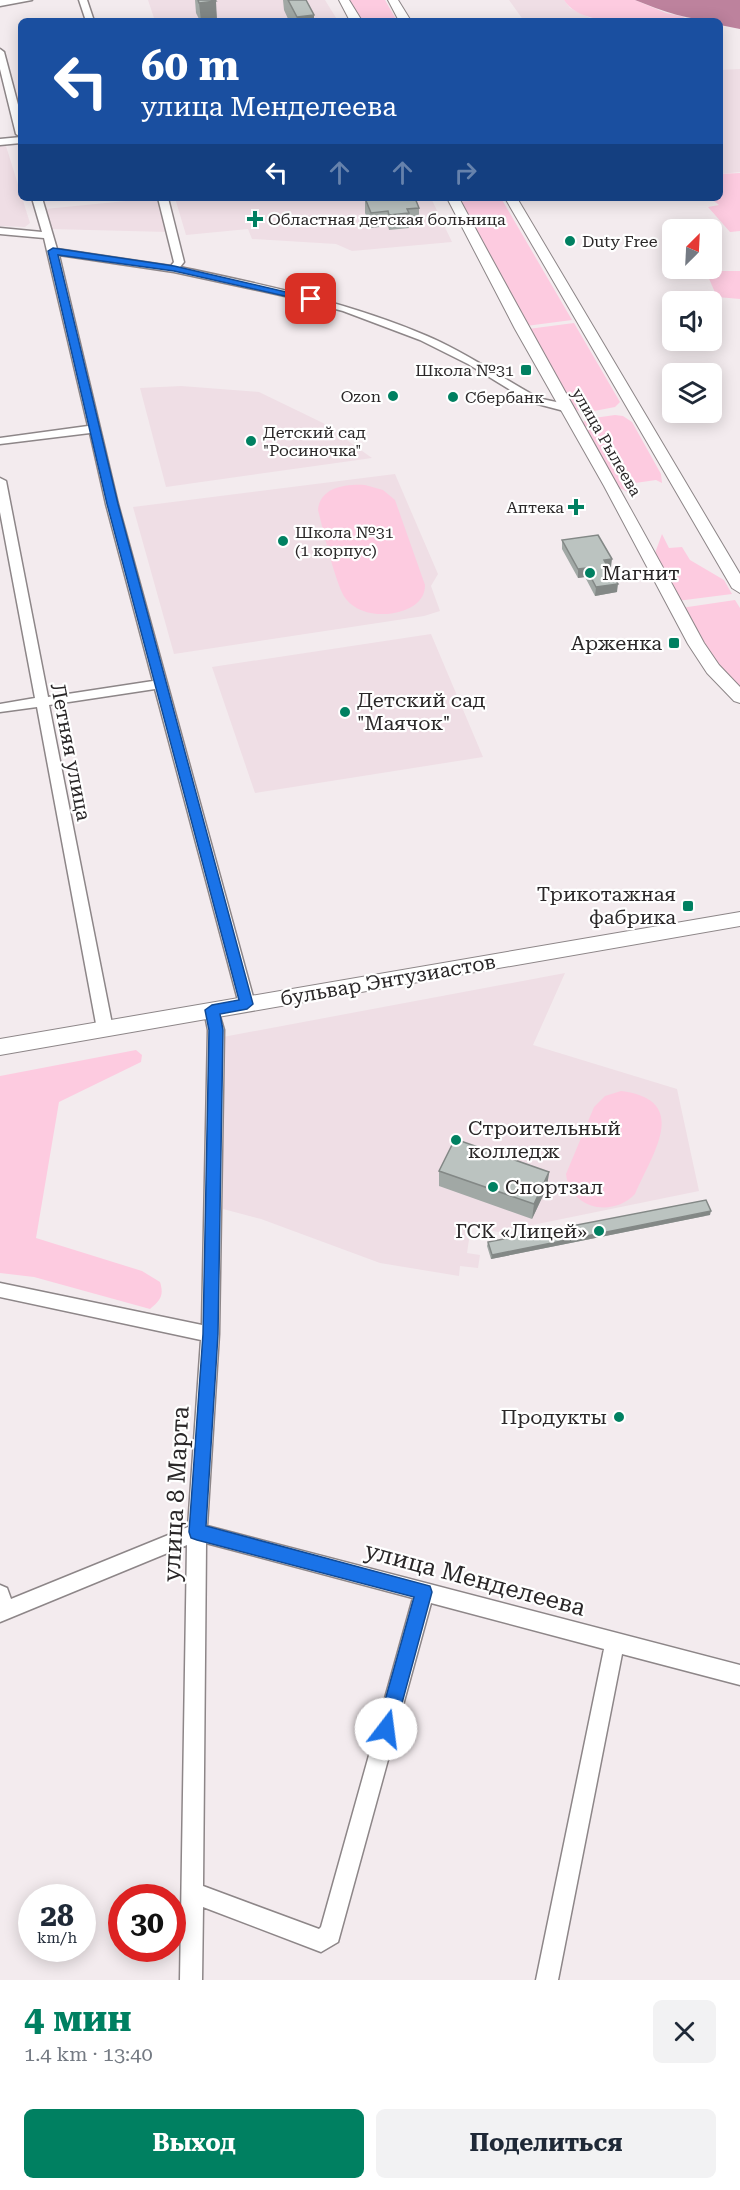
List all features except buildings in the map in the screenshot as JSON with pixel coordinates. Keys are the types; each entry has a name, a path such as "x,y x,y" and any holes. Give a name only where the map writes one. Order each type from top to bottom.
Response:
{"main road":[{"path":"344,0 354,18"},
{"path":"393,0 403,18"},
{"name":"улица Рылеева","path":"455,201 612,486 696,644 713,669 740,697"},
{"path":"513,201 740,588"},
{"name":"бульвар Энтузиастов","path":"0,1047 740,919"}],"street":[{"path":"0,3 28,0"},
{"path":"84,0 89,18"},
{"path":"0,52 18,122"},
{"path":"0,142 18,140"},
{"path":"38,201 53,251 94,429 160,684 247,1004"},
{"path":"164,201 179,262 174,269"},
{"path":"0,231 47,235"},
{"path":"53,251 174,269 295,295 383,321 472,362 534,400 568,409"},
{"path":"0,441 94,429"},
{"name":"Летняя улица","path":"0,481 105,1029"},
{"path":"0,708 160,684"},
{"name":"улица 8 Марта","path":"191,1980 194,1893 197,1532 210,1334 216,1030 212,1010"},
{"path":"0,1290 210,1334"},
{"path":"2,1606 197,1532"},
{"name":"улица Менделеева","path":"197,1532 740,1675"},
{"path":"194,1893 321,1941 330,1934 424,1592"},
{"path":"547,1980 615,1642"}],"shaded area":[{"path":"148,0 325,0 336,18 154,18"},
{"path":"348,0 385,0 395,18 357,18"},
{"path":"509,0 564,0 570,8 590,18 522,18"},
{"path":"564,0 635,0 666,13 685,17 594,18 573,9"},
{"path":"635,0 740,0 740,29 723,26 723,18 692,18"},
{"path":"740,69 740,172 723,174 723,70"},
{"path":"0,145 6,146 18,184 18,201 23,201 30,223 25,227 0,226"},
{"path":"740,173 740,231 730,232 722,223 722,219 719,219 708,207 719,205 714,201 723,201 723,174"},
{"path":"126,201 160,201 168,232 51,229 45,209"},
{"path":"176,201 432,201 452,242 352,251 336,244 252,239 248,229 186,235"},
{"path":"503,201 572,320 526,326 458,202"},
{"path":"722,271 740,271 740,299 722,297 722,291 714,291 709,279 722,279"},
{"path":"574,323 620,402 615,407 589,412 575,410 528,329"},
{"name":"Детский сад \"Росиночка\"","path":"181,386 259,392 323,423 372,458 166,487 140,388"},
{"path":"623,416 632,422 661,474 662,483 656,480 628,484 633,495 618,487 582,423 587,419"},
{"name":"Школа №31 (1 корпус)","path":"395,474 438,574 431,586 440,611 424,616 174,654 133,507"},
{"path":"365,485 383,490 395,500 425,585 425,590 418,602 395,613 380,614 365,611 346,599 334,571 318,510 324,496 335,488"},
{"path":"662,534 669,548 682,547 690,560 724,580 732,594 677,601 655,553"},
{"path":"735,600 740,608 740,693 715,664 681,608"},
{"name":"Детский сад \"Маячок\"","path":"431,634 483,757 255,793 212,667"},
{"name":"Строительный колледж","path":"565,973 533,1045 677,1089 699,1191 498,1232 471,1226 467,1253 480,1255 478,1268 460,1266 459,1276 380,1263 261,1219 223,1209 223,1037"},
{"path":"136,1050 142,1055 141,1062 59,1102 36,1238 142,1271 160,1282 162,1290 159,1300 150,1309 34,1277 0,1273 0,1076"},
{"path":"621,1091 643,1096 656,1105 661,1117 661,1131 657,1146 635,1194 615,1206 593,1206 575,1195 569,1186 566,1174 594,1107 605,1096"}],"place":[{"name":"Областная детская больница","path":"255,219"},
{"name":"Duty Free","path":"570,241"},
{"name":"Школа №31","path":"526,370"},
{"name":"Ozon","path":"393,396"},
{"name":"Сбербанк","path":"453,397"},
{"name":"Детский сад \"Росиночка\"","path":"251,441"},
{"name":"Аптека","path":"576,507"},
{"name":"Школа №31 (1 корпус)","path":"283,541"},
{"name":"Магнит","path":"590,573"},
{"name":"Арженка","path":"674,643"},
{"name":"Детский сад \"Маячок\"","path":"345,712"},
{"name":"Трикотажная фабрика","path":"688,906"},
{"name":"Строительный колледж","path":"456,1140"},
{"name":"Спортзал","path":"493,1187"},
{"name":"ГСК «Лицей»","path":"599,1231"},
{"name":"Продукты","path":"619,1417"}],"route":[{"path":"311,299 174,269 53,251 112,504 247,1004 212,1010 216,1030 210,1334 197,1532 424,1592 386,1729"}]}
